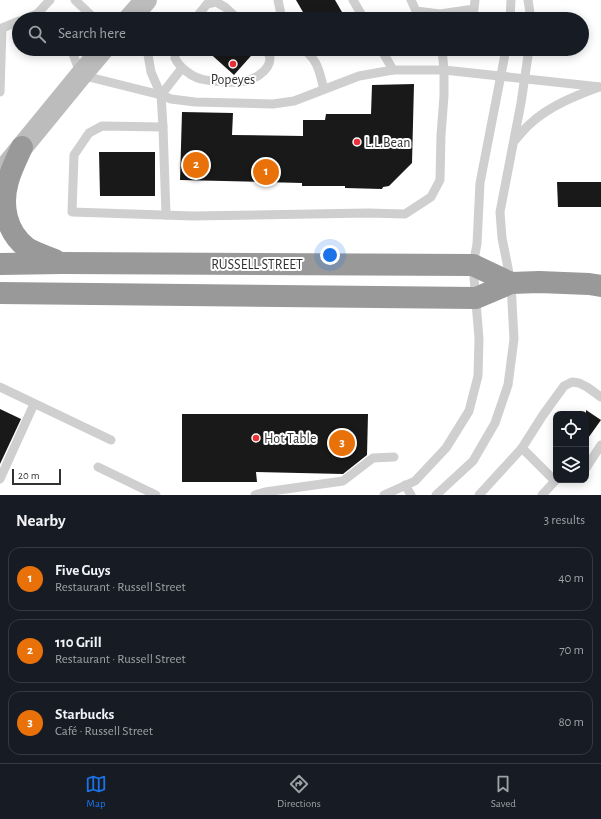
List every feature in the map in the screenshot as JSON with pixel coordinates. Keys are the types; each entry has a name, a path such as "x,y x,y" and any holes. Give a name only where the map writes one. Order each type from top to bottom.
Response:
{"highway":[{"path":"22,147 8,180 4,202 8,222 15,235 28,248 62,263"},
{"name":"RUSSELL STREET","path":"0,264 473,265 511,284"},
{"path":"0,293 476,298 511,284 539,282 589,284 601,286"}],"main road":[{"path":"0,175 97,56"}],"lane":[{"path":"42,12 50,0"},
{"path":"75,0 87,12"},
{"path":"278,0 281,12"},
{"path":"353,0 360,12"},
{"path":"411,0 416,11 420,12"},
{"path":"461,12 474,9 475,0"},
{"path":"510,12 511,0"},
{"path":"528,0 530,12"},
{"path":"201,12 207,4 216,2 230,12"},
{"path":"0,92 1,28 12,24"},
{"path":"74,56 81,75 162,95 171,99 195,102 273,104 294,101 359,76 394,70 444,70 601,87"},
{"path":"148,56 151,72 162,95 166,215"},
{"path":"175,56 182,68 201,79 239,82 253,79 263,72 269,65 270,56"},
{"path":"311,56 316,63 324,89"},
{"path":"385,56 394,70"},
{"path":"163,127 102,126 89,133 74,155 72,212 193,216 368,213 405,214 431,197 440,180 444,96 443,56"},
{"path":"384,495 415,481 446,448 469,411 478,376 479,339 473,265 477,244 480,184 504,56"},
{"path":"436,495 473,461 495,423 508,385 514,339 511,284 502,238 500,212 514,141 528,56"},
{"path":"162,95 182,68"},
{"path":"514,141 530,123 555,106 582,93 601,87"},
{"path":"479,495 522,448 543,414 564,386 572,382 579,383 601,397"},
{"path":"0,387 111,440"},
{"path":"0,478 34,404"},
{"path":"589,463 601,445"},
{"path":"522,448 553,476"},
{"path":"255,495 264,492 343,481 374,458 394,457"},
{"path":"98,467 156,495"},
{"path":"542,495 556,483"},
{"path":"405,485 411,495"}],"building":[{"path":"296,0 335,0 342,12 303,12"},
{"path":"213,56 251,56 234,75"},
{"path":"414,84 412,163 389,186 383,187 382,189 345,188 345,186 302,186 302,183 180,180 182,112 233,113 232,135 303,136 303,120 325,120 326,114 371,114 372,85"},
{"path":"99,152 155,152 155,196 100,196"},
{"path":"557,182 601,182 601,207 558,207"},
{"path":"0,409 21,419 0,464"},
{"path":"589,412 601,420 589,437"},
{"path":"182,414 368,414 367,455 343,474 256,472 257,482 182,482"}],"place":[{"name":"Popeyes","path":"233,64"},
{"name":"L.L.Bean","path":"357,142"},
{"name":"110 Grill","path":"196,165"},
{"name":"Five Guys","path":"266,172"},
{"name":"Hot Table","path":"256,438"},
{"name":"Starbucks","path":"342,443"}]}
